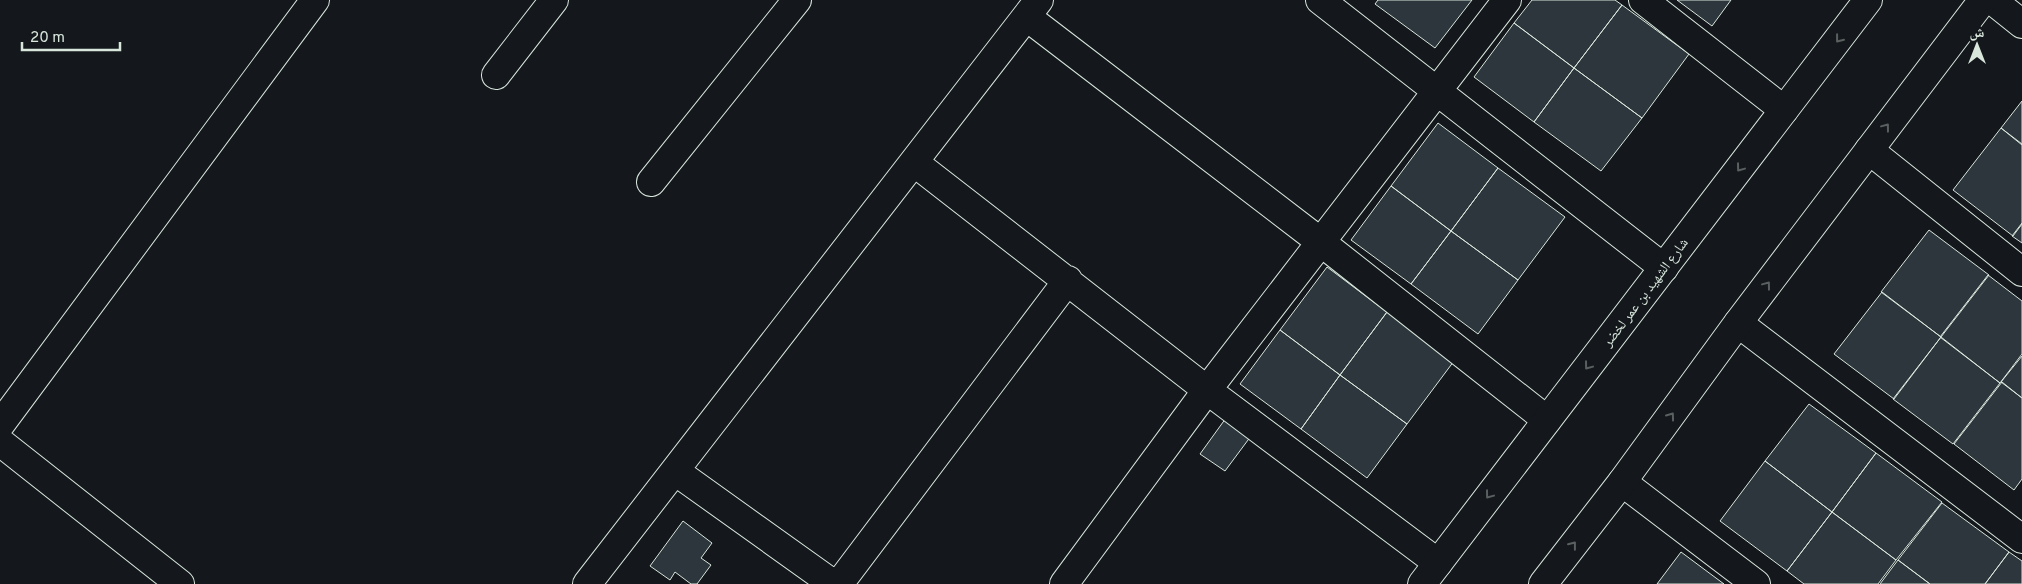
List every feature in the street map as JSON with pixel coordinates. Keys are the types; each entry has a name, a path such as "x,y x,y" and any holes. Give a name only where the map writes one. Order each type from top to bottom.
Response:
{"street":[{"path":"0,425 315,0"},
{"path":"496,74 554,0"},
{"path":"651,182 797,0"},
{"path":"1320,0 1664,268"},
{"path":"1064,584 1207,390 1322,243 1507,0"},
{"path":"1643,0 1784,110"},
{"name":"شارع الشهيد بن عمر لخضر","path":"1430,574 1868,0"},
{"path":"1543,584 1622,482 1738,323 1983,0"},
{"path":"1992,0 2022,24"},
{"path":"587,584 915,163 1033,8 1322,243 1547,420"},
{"path":"1870,150 2022,272"},
{"path":"915,163 1068,280 1207,390 1430,574"},
{"path":"839,584 1068,280"},
{"path":"1738,323 2019,529"},
{"path":"0,442 180,584"},
{"path":"675,471 833,584"},
{"path":"1622,482 1756,584"}],"building":[{"path":"1378,0 1472,0 1435,48 1375,4"},
{"path":"1532,0 1615,0 1622,5 1574,68 1514,23"},
{"path":"1677,0 1731,0 1712,26"},
{"path":"1622,5 1689,54 1642,118 1574,68"},
{"path":"1514,23 1574,68 1534,122 1474,77"},
{"path":"1574,68 1642,118 1601,171 1534,122"},
{"path":"2022,101 2022,145 2001,128"},
{"path":"1438,123 1498,168 1451,231 1391,186"},
{"path":"2001,128 2022,144 2022,224 2013,236 1953,190"},
{"path":"1498,168 1565,217 1518,280 1451,231"},
{"path":"1391,186 1451,231 1411,284 1351,240"},
{"path":"2022,223 2022,243 2012,236"},
{"path":"1929,230 1989,275 1941,337 1881,292"},
{"path":"1451,231 1518,280 1478,334 1411,284"},
{"path":"1327,267 1387,312 1340,375 1280,330"},
{"path":"1988,275 2022,301 2022,354 2000,383 1940,337"},
{"path":"1882,292 1941,337 1894,399 1834,354"},
{"path":"1387,312 1454,361 1407,424 1340,375"},
{"path":"1280,330 1340,375 1301,429 1240,384"},
{"path":"1941,337 2000,383 1953,444 1893,399"},
{"path":"2022,356 2022,398 2001,382"},
{"path":"1340,375 1407,424 1367,478 1301,429"},
{"path":"2002,382 2022,398 2022,479 2014,490 1954,444"},
{"path":"1809,404 1876,453 1832,512 1765,461"},
{"path":"1226,418 1251,436 1225,471 1200,454"},
{"path":"1876,453 1942,502 1896,560 1832,512"},
{"path":"1765,461 1832,512 1787,571 1720,521"},
{"path":"1942,503 2009,552 1985,584 1930,584 1898,560"},
{"path":"1832,512 1896,560 1878,584 1804,584 1787,571"},
{"path":"683,521 712,543 701,558 711,565 697,584 691,584 675,572 670,580 650,566"},
{"path":"1681,552 1724,584 1657,584"},
{"path":"2009,552 2022,561 2022,584 1985,584"},
{"path":"1898,560 1930,584 1880,584"}]}
